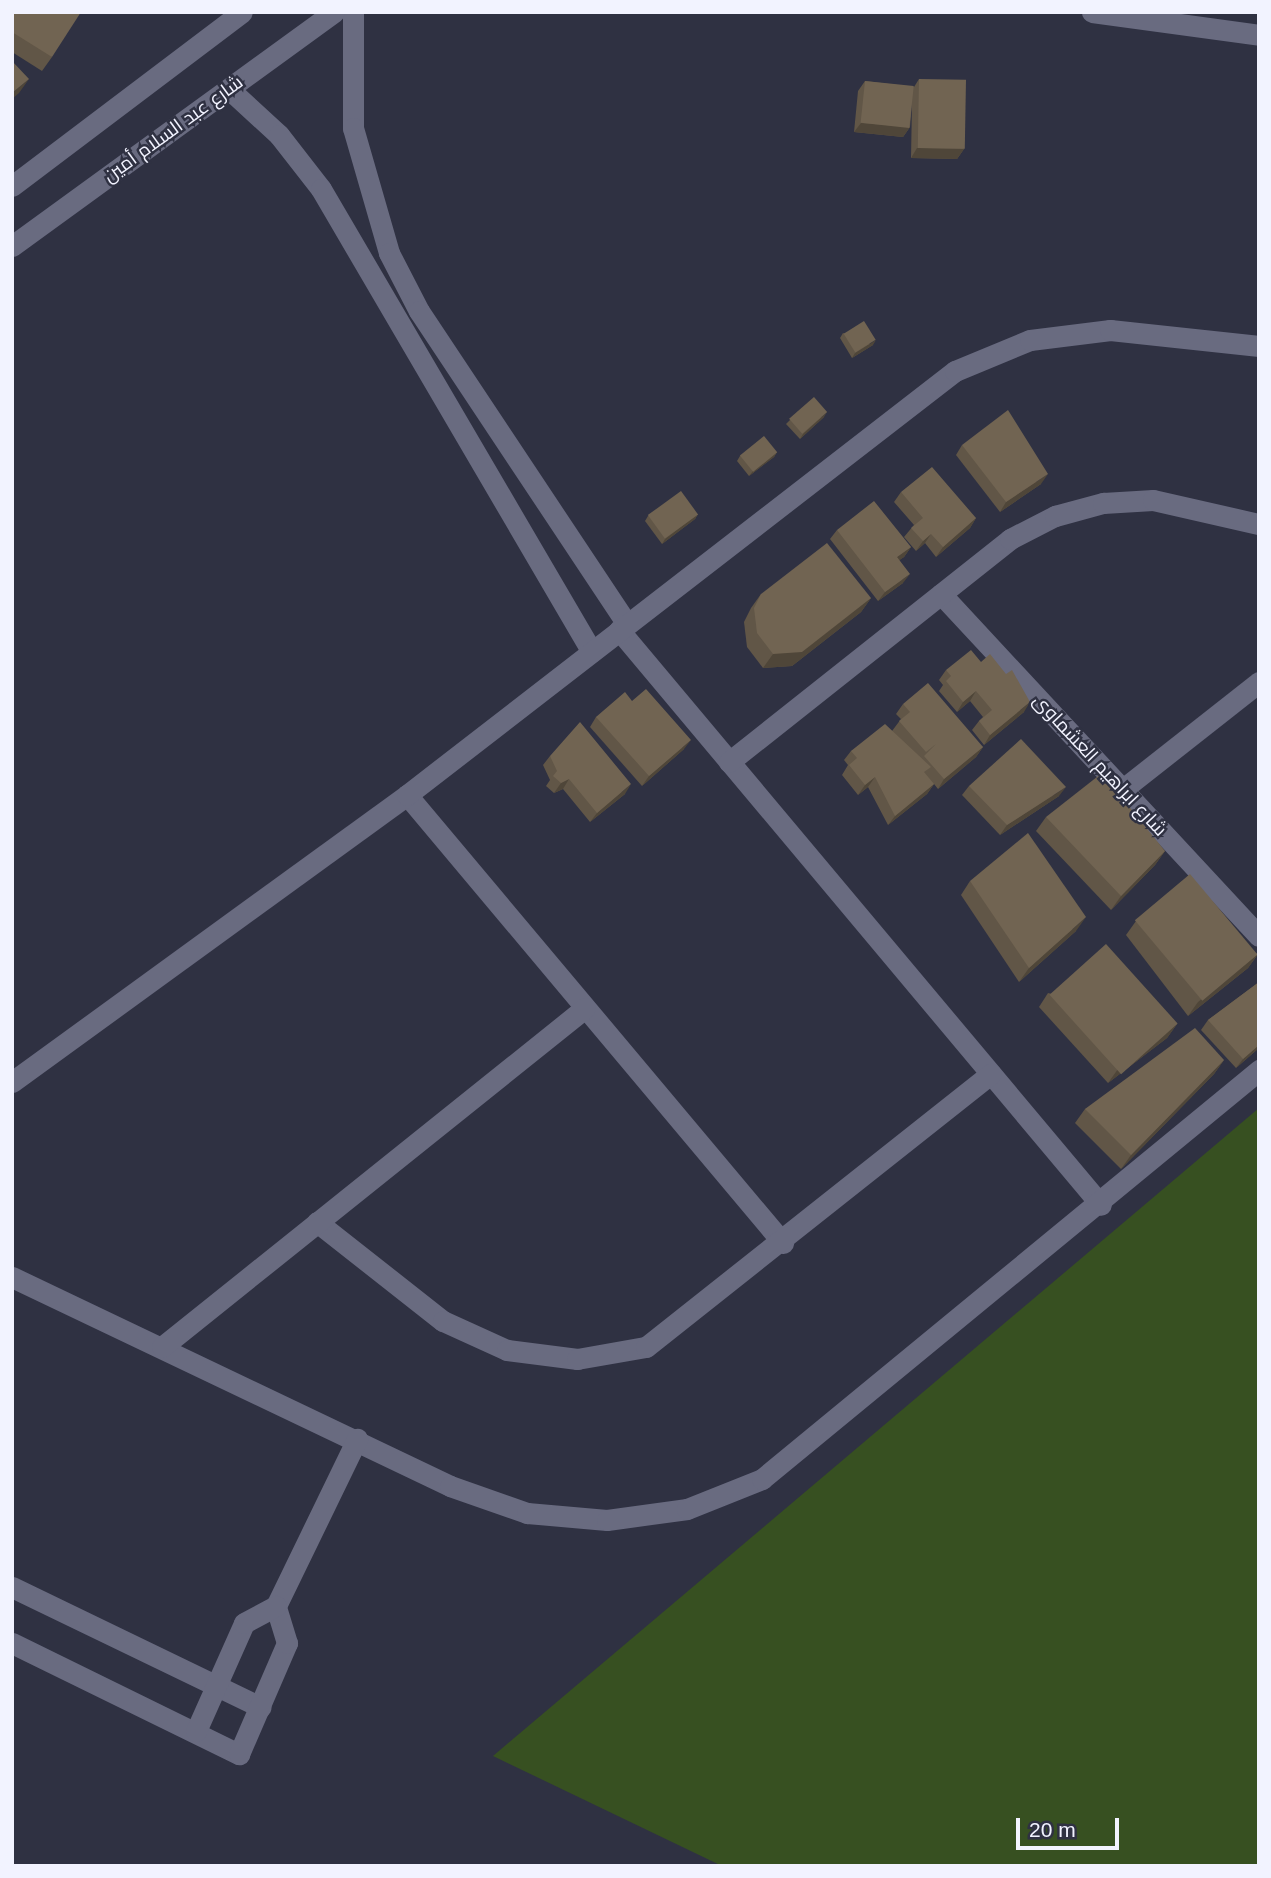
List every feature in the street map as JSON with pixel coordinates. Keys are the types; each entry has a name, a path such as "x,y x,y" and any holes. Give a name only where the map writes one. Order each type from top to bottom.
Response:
{"street":[{"path":"12,186 242,12"},
{"name":"شارع عبد السلام أمين","path":"12,246 334,12"},
{"path":"353,12 353,128 367,192 419,311 623,627 729,762 1101,1205"},
{"path":"1092,12 1192,19 1259,35"},
{"path":"229,89 279,135 321,189 592,652"},
{"path":"400,324 419,311"},
{"path":"12,1082 407,795 955,371 1030,341 1110,330 1259,346"},
{"path":"729,762 1010,539 1055,516 1103,503 1153,500 1259,524"},
{"name":"شارع ابراهيم العشماوى","path":"941,594 1259,936"},
{"path":"1123,789 1259,682"},
{"path":"407,795 783,1242"},
{"path":"162,1347 585,1008"},
{"path":"12,1277 357,1439 450,1486 527,1513 607,1520 687,1509 762,1479 1101,1205 1259,1070"},
{"path":"317,1222 443,1321 507,1350 577,1359 646,1347 783,1242 991,1073"},
{"path":"196,1731 244,1623 276,1606 357,1439"},
{"path":"12,1587 260,1706"},
{"path":"12,1643 239,1754 287,1643 276,1606"}],"green space":[{"path":"1259,1108 1259,1866 722,1866 493,1756"}],"building":[{"path":"12,12 81,12 52,57 12,32"},
{"path":"12,61 29,79 12,93"},
{"path":"919,79 966,80 965,149 918,148"},
{"path":"865,81 914,86 909,128 861,123"},
{"path":"864,321 876,340 855,352 844,334"},
{"path":"814,397 827,412 802,434 789,419"},
{"path":"1008,410 1048,474 1006,502 962,445"},
{"path":"764,436 777,452 753,472 740,456"},
{"path":"932,467 976,518 943,547 931,534 923,541 911,528 923,518 901,492"},
{"path":"681,491 698,514 665,539 648,515"},
{"path":"874,501 911,547 897,557 910,574 885,592 837,530"},
{"path":"827,543 871,598 802,652 773,654 757,633 754,608 761,594"},
{"path":"971,650 981,662 990,654 1006,674 1012,670 1030,702 990,735 979,721 992,710 976,691 963,702 946,681 951,676 946,670"},
{"path":"928,683 983,747 944,779 924,756 936,744 926,752 899,721 910,712 903,704"},
{"path":"646,689 691,740 649,776 596,717 625,692 632,701"},
{"path":"580,722 631,784 597,813 569,779 561,783 553,776 557,771 550,756"},
{"path":"885,724 931,767 924,772 934,784 895,816 875,777 865,785 849,765 857,758 851,751"},
{"path":"1021,739 1066,787 1007,825 969,786"},
{"path":"1102,773 1165,851 1121,896 1046,817"},
{"path":"1028,833 1086,917 1029,968 970,881"},
{"path":"1190,874 1257,954 1202,1001 1135,920"},
{"path":"1106,944 1178,1024 1121,1074 1050,995"},
{"path":"1259,982 1259,1045 1243,1059 1208,1020"},
{"path":"1195,1028 1224,1060 1131,1155 1085,1109"}]}
